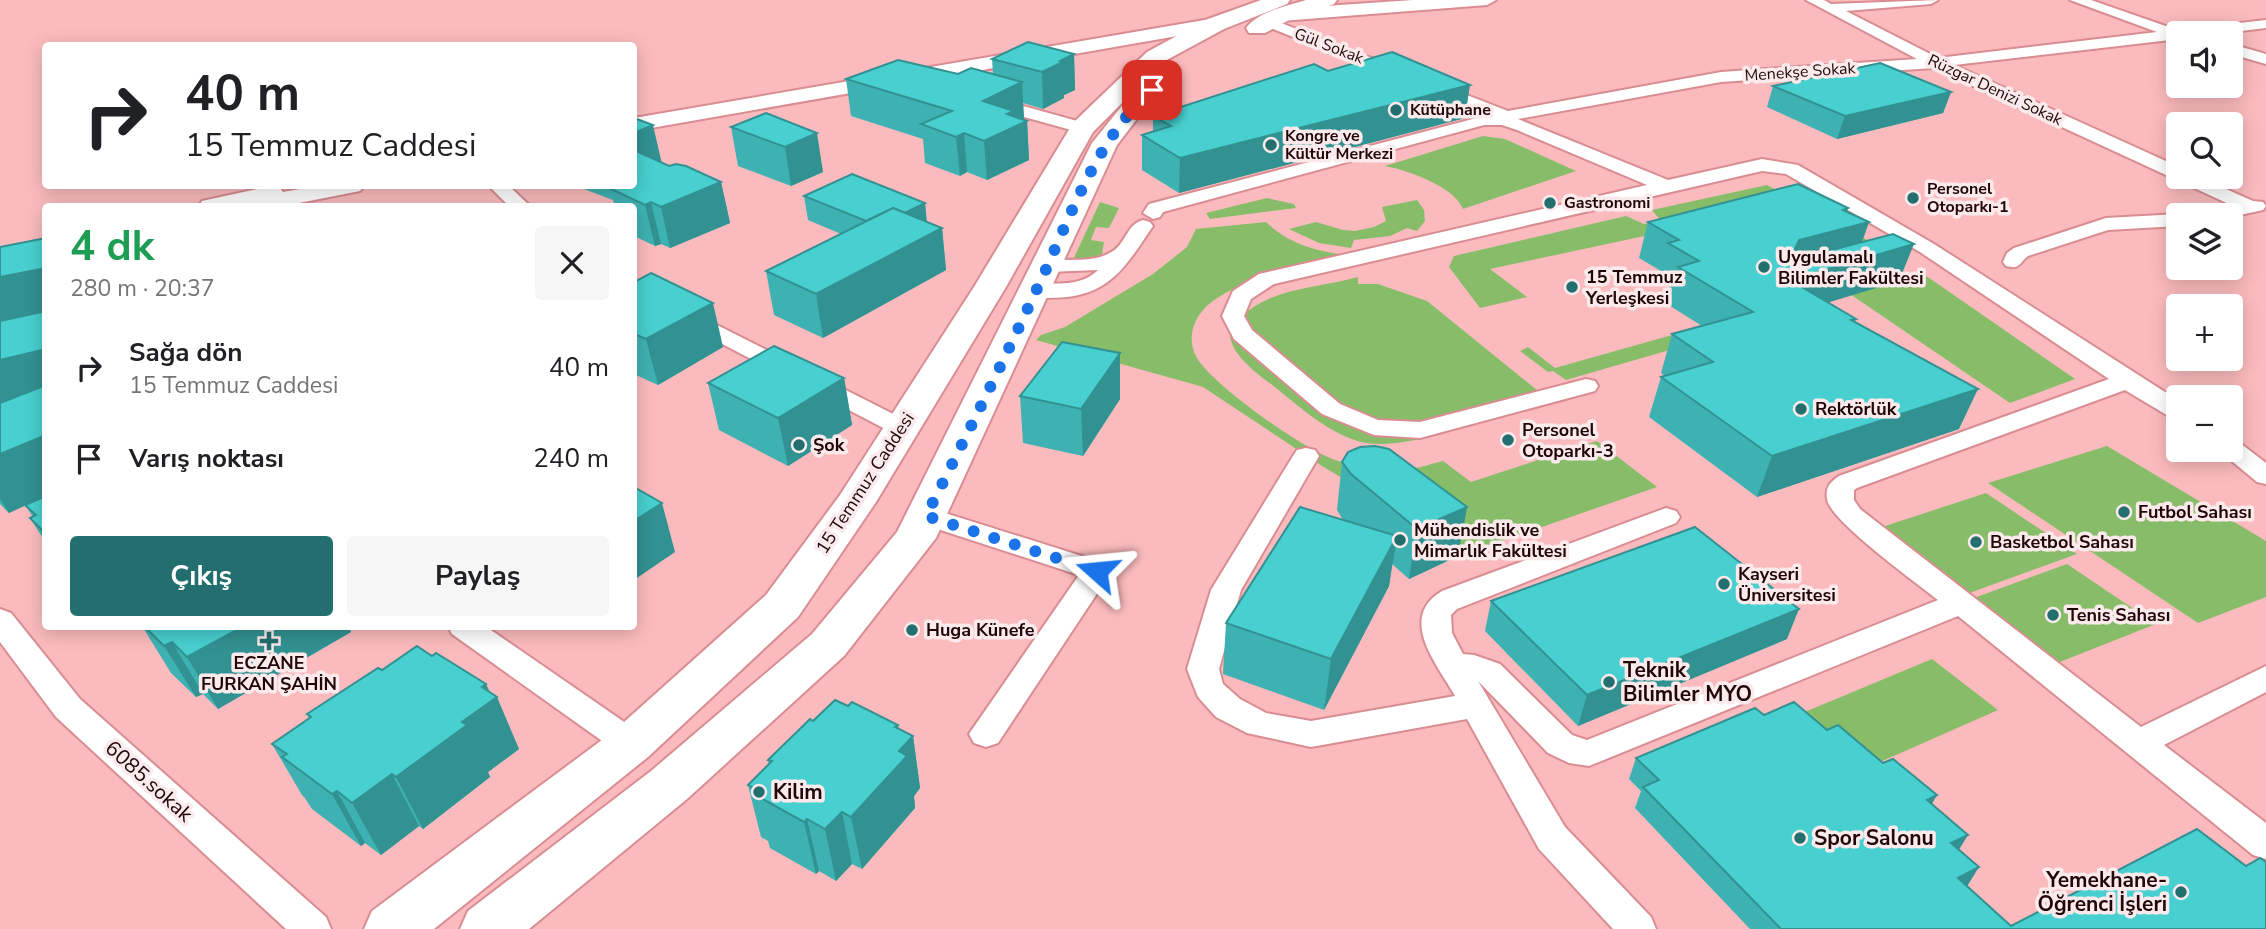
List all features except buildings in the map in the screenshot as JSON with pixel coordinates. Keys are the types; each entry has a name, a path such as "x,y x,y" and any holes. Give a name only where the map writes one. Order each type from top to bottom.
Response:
{"main road":[{"name":"15 Temmuz Caddesi","path":"488,929 669,785 828,646 915,538 1083,128 1129,81 1165,52 1216,24 1270,17 1327,0"},
{"name":"15 Temmuz Caddesi","path":"392,929 631,744 782,606 856,502 902,428 1020,277 1105,144 1137,103 1167,76 1270,17"},
{"path":"1216,24 1237,25 1270,17"},
{"path":"1165,52 1208,54"}],"street":[{"path":"1270,17 1487,0"},
{"name":"Rüzgar Denizi Sokak","path":"1813,0 1936,63 2166,168"},
{"path":"1829,8 1931,0"},
{"path":"2077,0 2166,29"},
{"name":"Gül Sokak","path":"1270,17 1506,116"},
{"path":"637,124 1216,24"},
{"name":"Menekşe Sokak","path":"2243,27 2266,24"},
{"name":"Menekşe Sokak","path":"1506,116 1721,77 1936,63 2166,36"},
{"path":"637,132 1118,48 1165,52"},
{"path":"2243,53 2266,59"},
{"path":"919,81 944,89"},
{"path":"969,96 1083,128"},
{"path":"1020,277 1067,292 1092,286 1104,277 1156,208 1493,119 1517,123 1666,186"},
{"path":"1586,386 1420,430 1374,427 1331,409 1242,334 1236,325 1234,309 1247,289 1267,279 1762,165 1784,167 1927,248 2166,404"},
{"path":"225,203 293,189"},
{"path":"264,203 337,189"},
{"path":"501,189 517,203"},
{"path":"2216,189 2259,205"},
{"path":"2013,262 2014,257 2021,252 2106,224 2166,221"},
{"path":"1900,255 1927,248"},
{"path":"637,292 902,428"},
{"path":"2127,381 1848,482 1841,487 1840,501 1850,515 2266,844"},
{"path":"1306,456 1226,590 1203,669 1209,689 1228,708 1259,724 1311,734 1476,705"},
{"path":"2243,458 2266,476"},
{"path":"926,516 1097,571 986,734"},
{"path":"1637,929 1552,838 1453,665 1434,628 1434,617 1444,603 1666,517"},
{"path":"1453,665 1474,666 1489,672 1560,744 1569,750 1589,753 1961,603"},
{"name":"6085.sokak","path":"0,620 68,708 312,929"},
{"path":"469,630 631,744"},
{"path":"2138,743 2266,678"}],"green space":[{"path":"1483,136 1505,139 1576,171 1463,209 1451,194 1441,187 1405,171 1385,166"},
{"path":"1767,185 1893,254 1771,209 1490,269 1527,297 1480,308 1449,267 1454,256 1626,216 1644,224 1660,220 1652,210"},
{"path":"1267,198 1294,204 1296,208 1210,219 1206,213"},
{"path":"1417,200 1424,210 1425,221 1417,231 1407,228 1390,236 1354,240 1351,248 1319,243 1289,229 1316,222 1343,230 1355,231 1374,227 1386,221 1382,207"},
{"path":"1100,202 1119,208 1109,228 1096,227 1091,240 1104,242 1102,254 1071,264"},
{"path":"1266,222 1284,236 1303,245 1347,255 1271,275 1216,299 1196,320 1192,345 1206,370 1222,385 1287,434 1342,462 1404,468 1443,461 1471,482 1597,441 1657,487 1467,553 1322,466 1203,387 1036,340 1041,335 1065,327 1153,274 1187,247 1196,229"},
{"path":"1922,273 2075,379 2010,403 1850,294"},
{"path":"1358,277 1358,284 1378,284 1427,301 1548,399 1428,437 1380,444 1361,442 1336,432 1302,409 1258,374 1233,347 1230,331 1255,306 1287,292"},
{"path":"1672,335 1687,345 1566,380 1553,371 1548,372 1520,351 1528,347 1555,368"},
{"name":"Futbol Sahası","path":"2107,446 2266,541 2266,597 2198,623 1988,483"},
{"name":"Basketbol Sahası","path":"1986,493 2077,554 1964,595 1876,529"},
{"name":"Tenis Sahası","path":"2067,564 2156,624 2037,671 1952,606"},
{"path":"1932,659 1998,710 1862,770 1783,721"}],"place":[{"name":"Kütüphane","path":"1396,110"},
{"name":"Kongre ve Kültür Merkezi","path":"1271,145"},
{"name":"Personel Otoparkı-1","path":"1913,198"},
{"name":"Gastronomi","path":"1550,203"},
{"name":"Uygulamalı Bilimler Fakültesi","path":"1764,267"},
{"name":"15 Temmuz Yerleşkesi","path":"1572,287"},
{"name":"Rektörlük","path":"1801,409"},
{"name":"Personel Otoparkı-3","path":"1508,440"},
{"name":"Şok","path":"799,445"},
{"name":"Futbol Sahası","path":"2124,512"},
{"name":"Mühendislik ve Mimarlık Fakültesi","path":"1400,540"},
{"name":"Basketbol Sahası","path":"1976,542"},
{"name":"Kayseri Üniversitesi","path":"1724,584"},
{"name":"Tenis Sahası","path":"2053,615"},
{"name":"Huga Künefe","path":"912,630"},
{"name":"ECZANE FURKAN ŞAHİN","path":"269,641"},
{"name":"Teknik Bilimler MYO","path":"1609,682"},
{"name":"Kilim","path":"759,792"},
{"name":"Spor Salonu","path":"1800,838"},
{"name":"Yemekhane- Öğrenci İşleri","path":"2181,892"}],"route":[{"path":"1097,571 926,516 1105,144 1137,103 1152,90"}]}
